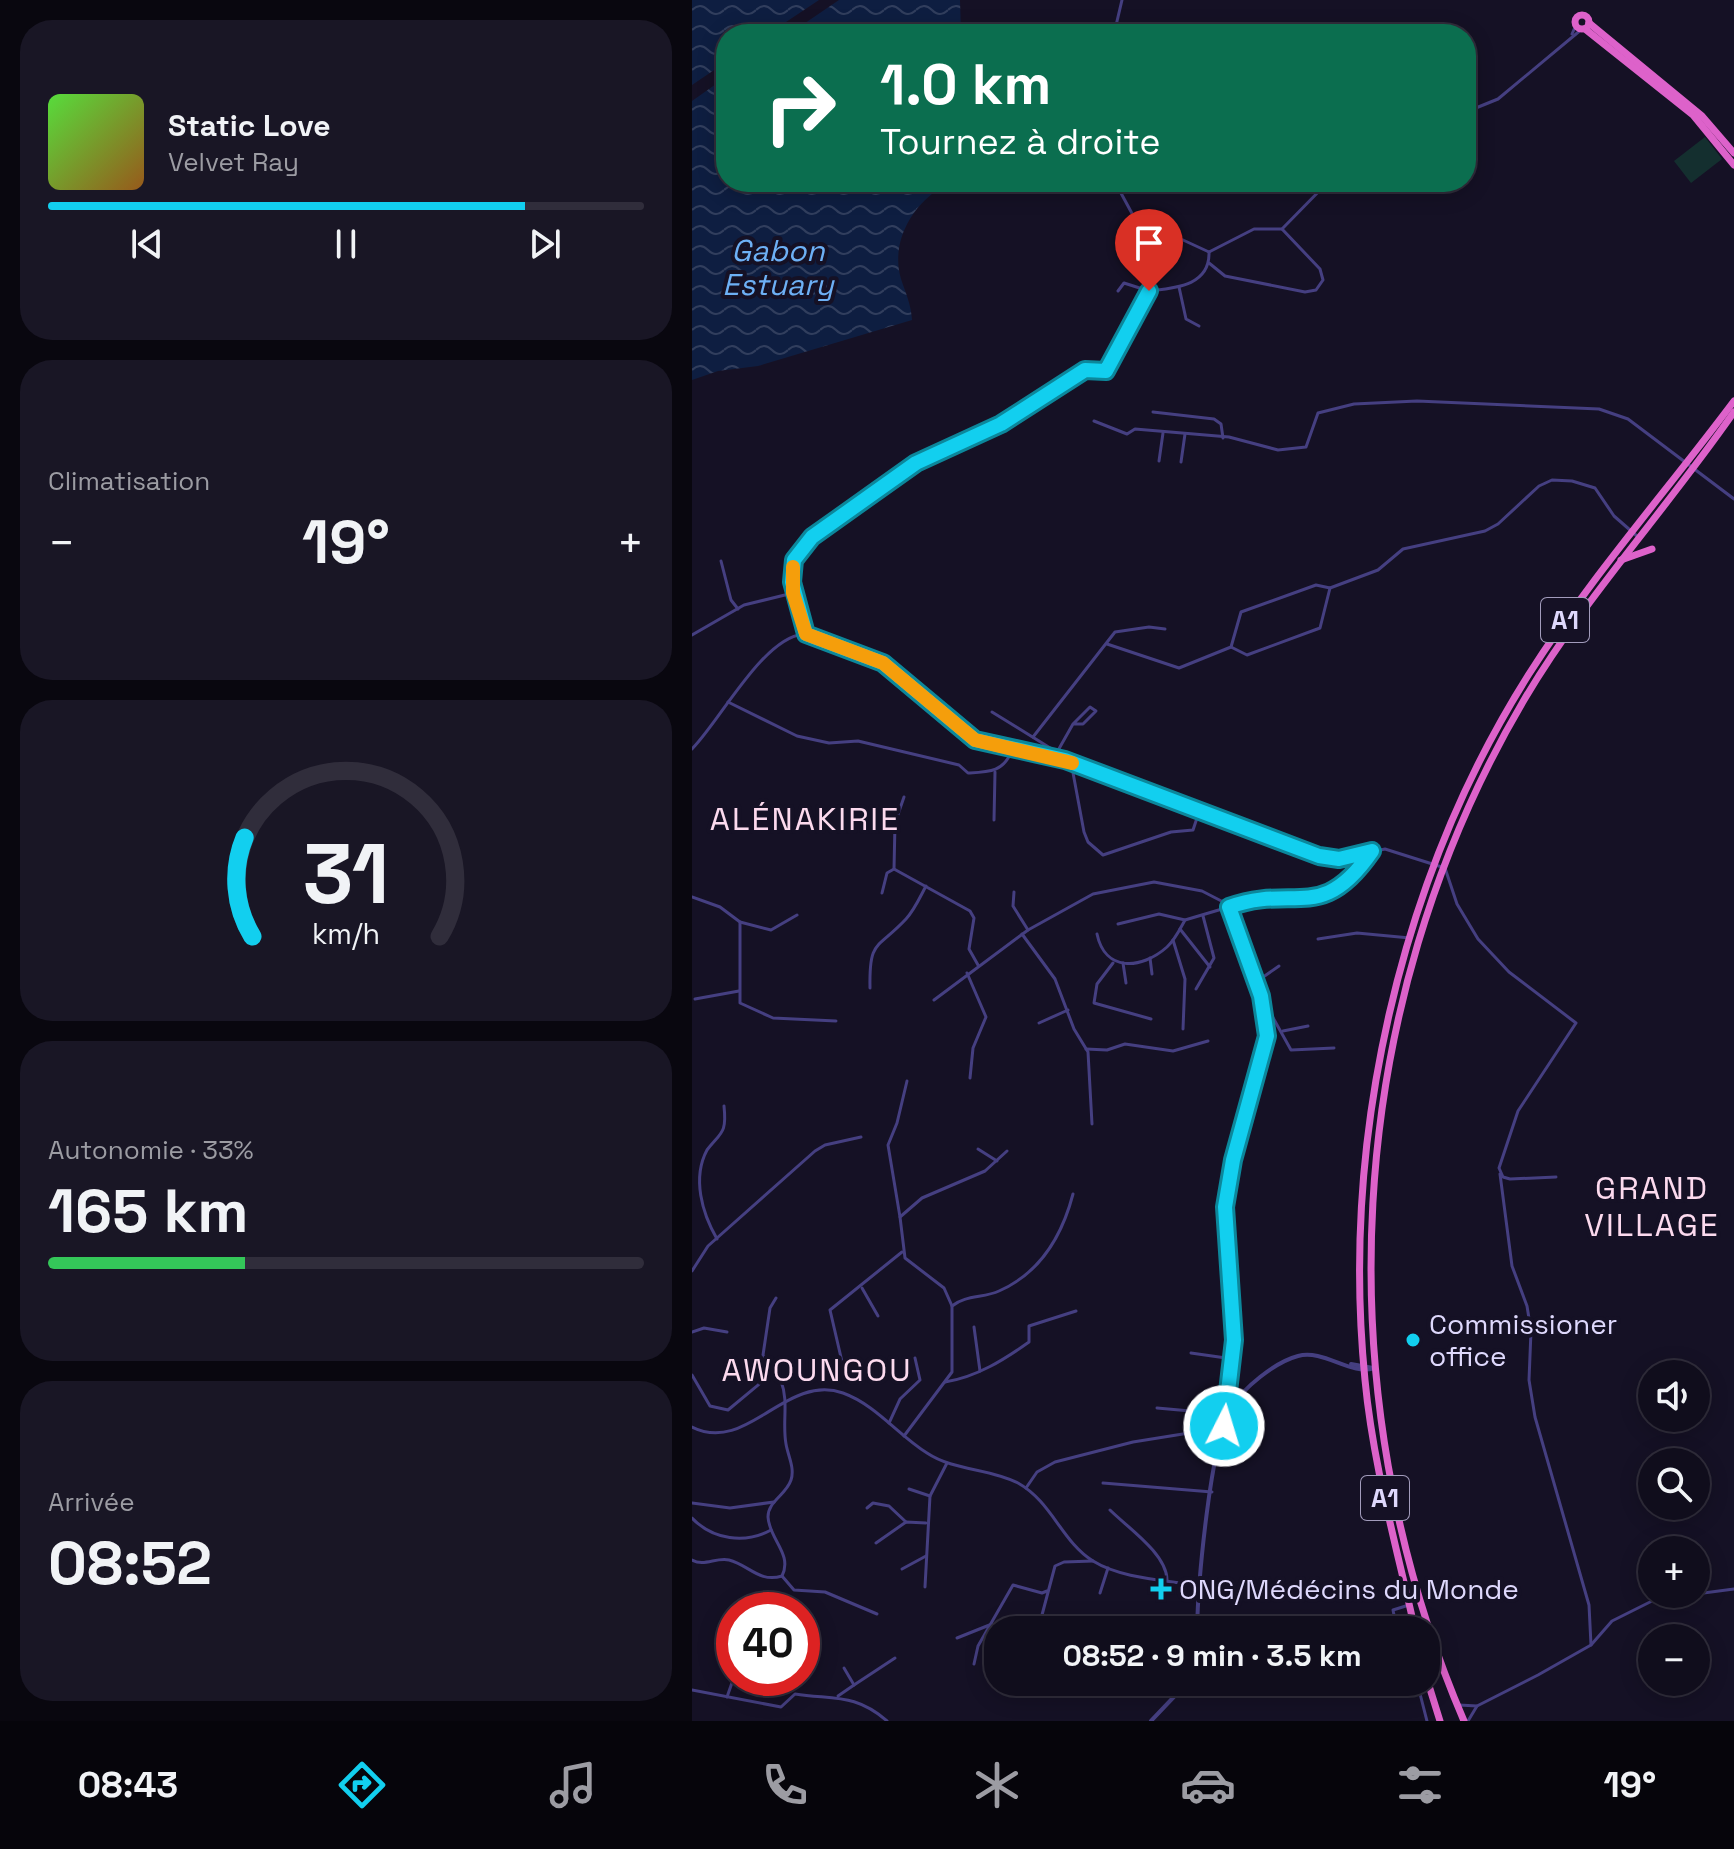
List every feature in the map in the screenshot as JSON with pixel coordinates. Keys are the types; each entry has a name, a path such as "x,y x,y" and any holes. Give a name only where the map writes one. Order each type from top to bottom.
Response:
{"highway":[{"path":"1581,28 1702,116 1734,153"},
{"path":"1581,28 1693,115 1734,165"},
{"name":"A1","path":"1690,465 1734,401"},
{"name":"A1","path":"1412,1616 1374,1443 1364,1368 1360,1242 1365,1163 1387,1032 1410,938 1435,863 1472,779 1513,701 1573,609 1734,412"},
{"name":"A1","path":"1466,1721 1457,1705 1427,1623 1398,1522 1379,1425 1370,1263 1377,1140 1404,996 1445,868 1469,807 1524,700 1560,642 1635,535"},
{"path":"1619,561 1652,549"},
{"path":"1432,1696 1440,1721"}],"street":[{"path":"1116,24 1122,0"},
{"path":"1476,110 1498,99 1581,28"},
{"path":"806,634 793,593 794,560 824,526 916,463 1001,424 1085,370 1106,371 1149,291 1142,232 1120,192"},
{"path":"1209,252 1254,229 1282,229 1318,192"},
{"path":"1209,263 1225,276 1305,292 1316,290 1323,280 1320,269 1282,229"},
{"path":"1142,232 1183,240 1209,252"},
{"path":"1118,291 1124,283 1149,291 1179,287 1200,277 1209,263 1209,252"},
{"path":"1179,287 1186,319 1199,326"},
{"path":"1094,421 1127,434 1135,429 1223,438 1278,450 1301,449 1308,444 1318,413 1354,404 1417,401 1582,408 1613,412 1628,419 1734,499"},
{"path":"1153,412 1214,419 1221,424 1223,438"},
{"path":"1159,461 1163,433"},
{"path":"1181,462 1185,434"},
{"path":"1231,647 1241,612 1316,585 1330,588 1378,570 1403,549 1491,528 1533,491 1552,480 1572,481 1595,488 1614,516 1635,535"},
{"path":"721,561 731,600 738,609"},
{"path":"1231,647 1243,655 1251,654 1320,628 1330,588"},
{"path":"692,635 758,600 793,593"},
{"path":"1033,738 1117,632 1149,627 1165,629"},
{"path":"692,749 750,673 795,635 806,634 883,663 967,735 1012,750 1071,762 1319,856 1339,859 1391,850 1445,868 1457,904 1478,939 1509,972 1576,1023 1518,1111 1499,1168 1512,1266 1527,1306 1531,1331 1529,1380 1535,1417 1589,1605 1591,1645"},
{"path":"1107,644 1175,668 1231,647"},
{"path":"728,702 797,736 829,743 858,741 959,765 968,773 995,772 1008,761 1012,750"},
{"path":"1056,754 1073,724 1090,707 1096,711 1083,724 1073,724"},
{"path":"992,712 1065,760"},
{"path":"1071,762 1084,832 1088,842 1103,855 1167,833 1193,830 1200,809"},
{"path":"994,820 995,772"},
{"path":"894,869 895,823 904,797"},
{"path":"1118,924 1154,914 1185,920 1259,900 1318,898 1351,879 1372,851"},
{"path":"894,869 970,911 974,918 969,949 978,965"},
{"path":"882,893 887,873 894,869"},
{"path":"934,1000 1022,934 1093,894 1154,882 1202,891 1230,906 1261,996 1293,1052 1334,1048"},
{"path":"870,988 870,959 874,948 904,921 926,886"},
{"path":"1014,892 1013,906 1028,930"},
{"path":"692,897 720,907 740,922 771,930 797,915"},
{"path":"1196,989 1210,968 1214,952 1203,916"},
{"path":"1097,934 1100,948 1113,963 1123,963 1150,958 1173,940 1185,920"},
{"path":"740,922 740,1003 773,1018 836,1021"},
{"path":"1180,929 1210,968"},
{"path":"1318,939 1357,933 1410,938"},
{"path":"1022,934 1047,966 1086,1049 1092,1124"},
{"path":"1173,940 1185,979 1183,1029"},
{"path":"1150,958 1152,974"},
{"path":"1113,963 1097,984 1094,1003 1151,1019"},
{"path":"1123,963 1126,983"},
{"path":"1255,982 1279,966"},
{"path":"967,973 986,1017 973,1048 970,1078"},
{"path":"695,999 739,991"},
{"path":"1198,1616 1212,1492 1233,1359 1225,1207 1233,1160 1266,1044 1261,996"},
{"path":"1039,1023 1068,1010"},
{"path":"1283,1031 1308,1026"},
{"path":"1086,1049 1107,1050 1125,1044 1173,1051 1208,1041"},
{"path":"904,1436 952,1372 954,1356 950,1337 952,1306 949,1293 908,1262 902,1252 900,1217 888,1145 907,1081"},
{"path":"717,1239 703,1216 696,1180 705,1152 721,1136 724,1106"},
{"path":"692,1271 703,1252 821,1147 861,1137"},
{"path":"978,1149 997,1161"},
{"path":"900,1217 922,1198 969,1180 1007,1151"},
{"path":"1499,1168 1503,1177 1510,1179 1556,1177"},
{"path":"952,1306 959,1300 997,1292 1031,1270 1058,1235 1073,1194"},
{"path":"846,1379 829,1313 902,1252"},
{"path":"861,1287 878,1316"},
{"path":"776,1298 770,1308 763,1355 775,1371 786,1401 785,1440 792,1478 769,1511 771,1530 785,1558 782,1576"},
{"path":"945,1382 980,1371 1019,1353 1029,1342 1029,1326 1076,1311"},
{"path":"974,1327 980,1371"},
{"path":"692,1332 704,1328 727,1332"},
{"path":"1191,1353 1233,1359"},
{"path":"1226,1414 1244,1393 1289,1359 1309,1354 1374,1368"},
{"path":"889,1423 900,1399 920,1380 915,1358"},
{"path":"692,1375 710,1406 728,1410 775,1371"},
{"path":"692,1427 704,1433 725,1434 786,1401 817,1392 841,1392 947,1463 995,1474 1026,1488 1043,1502 1093,1561 1108,1568 1200,1586"},
{"path":"1157,1408 1226,1414"},
{"path":"1026,1488 1037,1472 1055,1462 1133,1442 1189,1433 1222,1438"},
{"path":"925,1587 926,1523 930,1496 947,1463"},
{"path":"1103,1483 1212,1492"},
{"path":"909,1489 930,1496"},
{"path":"692,1503 730,1508 774,1502"},
{"path":"867,1508 873,1503 886,1504 906,1522"},
{"path":"1110,1510 1152,1551 1167,1571 1167,1580"},
{"path":"692,1518 704,1529 743,1540 771,1530"},
{"path":"876,1543 906,1522 926,1523"},
{"path":"902,1569 926,1556"},
{"path":"692,1560 701,1564 728,1560 762,1577 782,1576"},
{"path":"1041,1616 1052,1572 1059,1563 1093,1561"},
{"path":"1100,1593 1108,1568"},
{"path":"782,1576 794,1590 825,1592 877,1614"},
{"path":"997,1616 1015,1584 1042,1593 1047,1591"},
{"path":"1710,1592 1734,1589"},
{"path":"1394,1616 1393,1610 1409,1605"},
{"path":"1466,1721 1477,1706 1591,1645 1612,1621 1638,1608"},
{"path":"957,1638 984,1627"},
{"path":"974,1664 978,1646 984,1637"},
{"path":"838,1696 895,1658"},
{"path":"844,1668 856,1685"},
{"path":"692,1690 781,1707 795,1694 838,1696 866,1706 887,1721"},
{"path":"1151,1721 1175,1696"},
{"path":"1421,1696 1427,1721"},
{"path":"1457,1705 1477,1706"}],"green space":[{"path":"1705,137 1722,159 1691,183 1674,161"}],"water":[{"path":"692,0 819,0 783,24 716,24 716,69 692,85"},
{"path":"839,0 960,0 961,24 804,24"},
{"name":"Gabon Estuary","path":"716,84 716,192 935,192 910,218 898,254 912,320 758,366 718,371 692,380 692,101"}],"slow traffic":[{"path":"793,567 793,593 806,634 883,663 975,740 1072,763"}],"place":[{"name":"Commissioner office","path":"1413,1340"},
{"name":"ONG/Médécins du Monde","path":"1161,1589"}],"district":[{"name":"ALÉNAKIRIE","path":"805,819"},
{"name":"GRAND VILLAGE","path":"1652,1206"},
{"name":"AWOUNGOU","path":"817,1370"}],"route":[{"path":"1149,291 1131,331 1106,371 1094,374 1085,370 1001,424 942,449 890,480 812,537 794,560 792,582 806,634 883,663 975,740 1065,760 1177,799 1319,856 1339,859 1372,851 1351,879 1337,890 1318,898 1249,901 1229,907 1261,996 1267,1036 1260,1072 1227,1186 1225,1246 1234,1340 1223,1411 1228,1415 1224,1426"}]}
